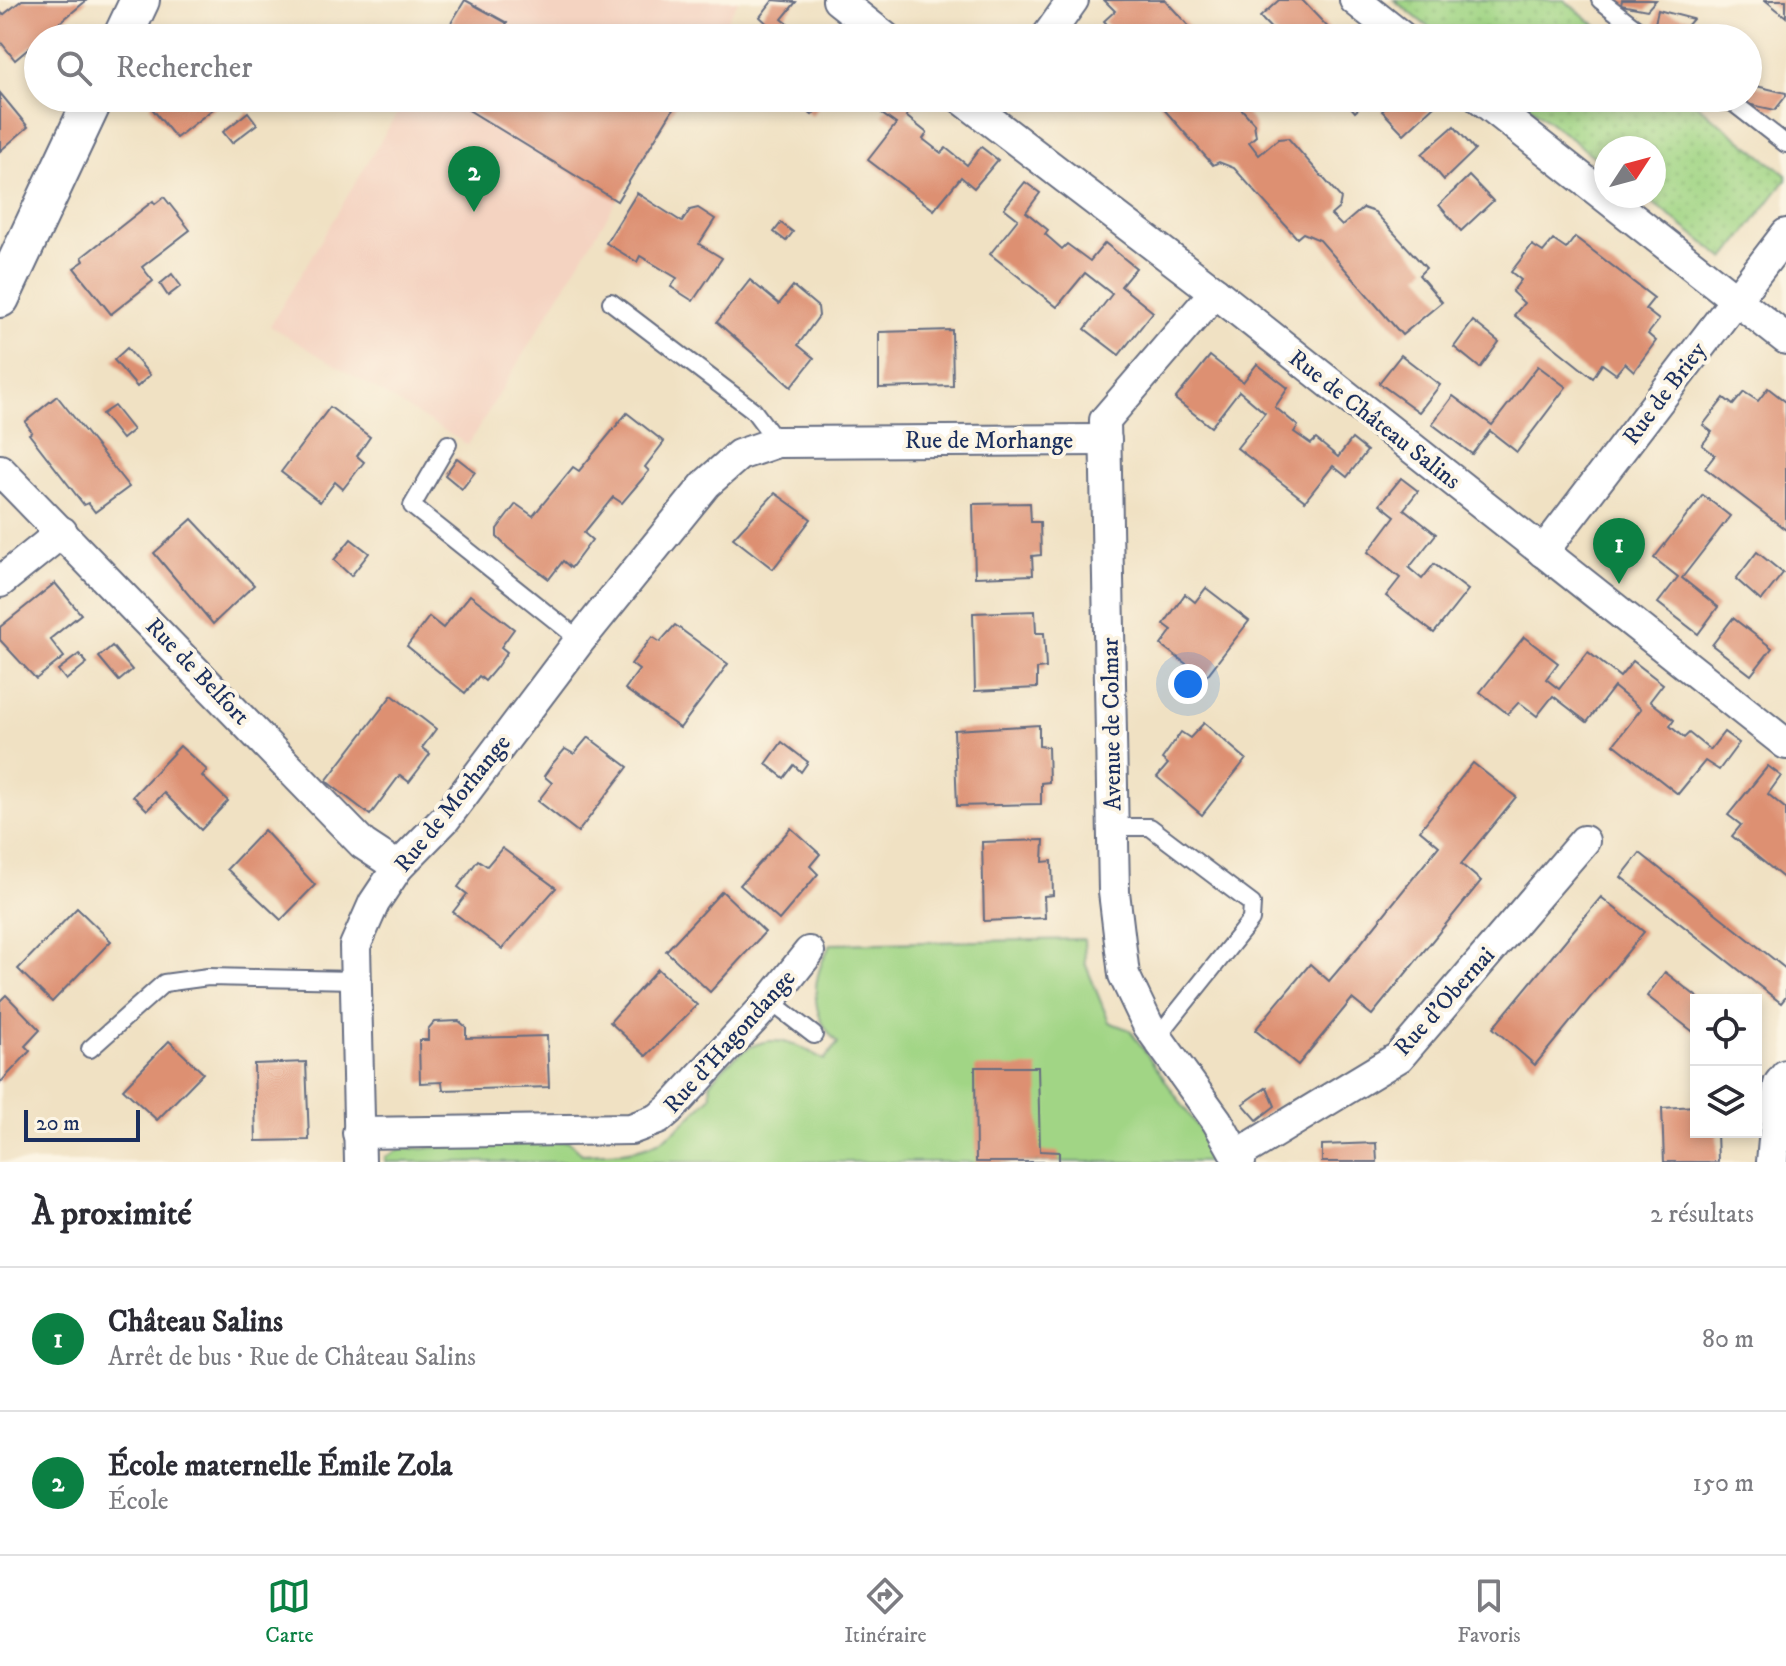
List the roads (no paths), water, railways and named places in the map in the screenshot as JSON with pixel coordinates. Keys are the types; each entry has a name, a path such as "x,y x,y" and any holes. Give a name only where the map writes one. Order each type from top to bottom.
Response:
{"street":[{"path":"129,24 140,0"},
{"path":"838,0 868,24"},
{"path":"1056,24 1073,0"},
{"path":"1355,0 1385,24"},
{"path":"0,298 87,112"},
{"name":"Rue de Château Salins","path":"1000,112 1215,292 1786,744"},
{"path":"1498,112 1786,339"},
{"name":"Rue de Briey","path":"1543,552 1786,234"},
{"name":"Avenue de Colmar","path":"1215,292 1105,420 1114,892 1124,975 1148,1025 1159,1035 1238,1158"},
{"name":"Rue de Morhange","path":"359,1147 355,946 374,903 398,867 445,819 580,640 706,484 739,455 777,442 1106,440"},
{"name":"Rue de Belfort","path":"0,470 363,844 398,867"},
{"path":"0,582 62,532"},
{"name":"Rue d'Obernai","path":"1238,1158 1399,1057 1584,841"},
{"name":"Rue d'Hagondange","path":"359,1147 631,1129 658,1119 770,1001 809,952"},
{"path":"1772,1162 1779,1084 1786,1075"}],"lane":[{"path":"1600,0 1631,24"},
{"path":"1745,112 1786,144"},
{"path":"611,302 753,410 777,442"},
{"path":"448,444 412,506 580,640"},
{"path":"1113,827 1150,827 1252,904 1251,920 1159,1035"},
{"path":"90,1049 164,983 208,977 355,980"},
{"path":"770,1001 814,1035"}],"place":[{"name":"École maternelle Émile Zola","path":"474,212"},
{"name":"Château Salins","path":"1619,584"}]}
